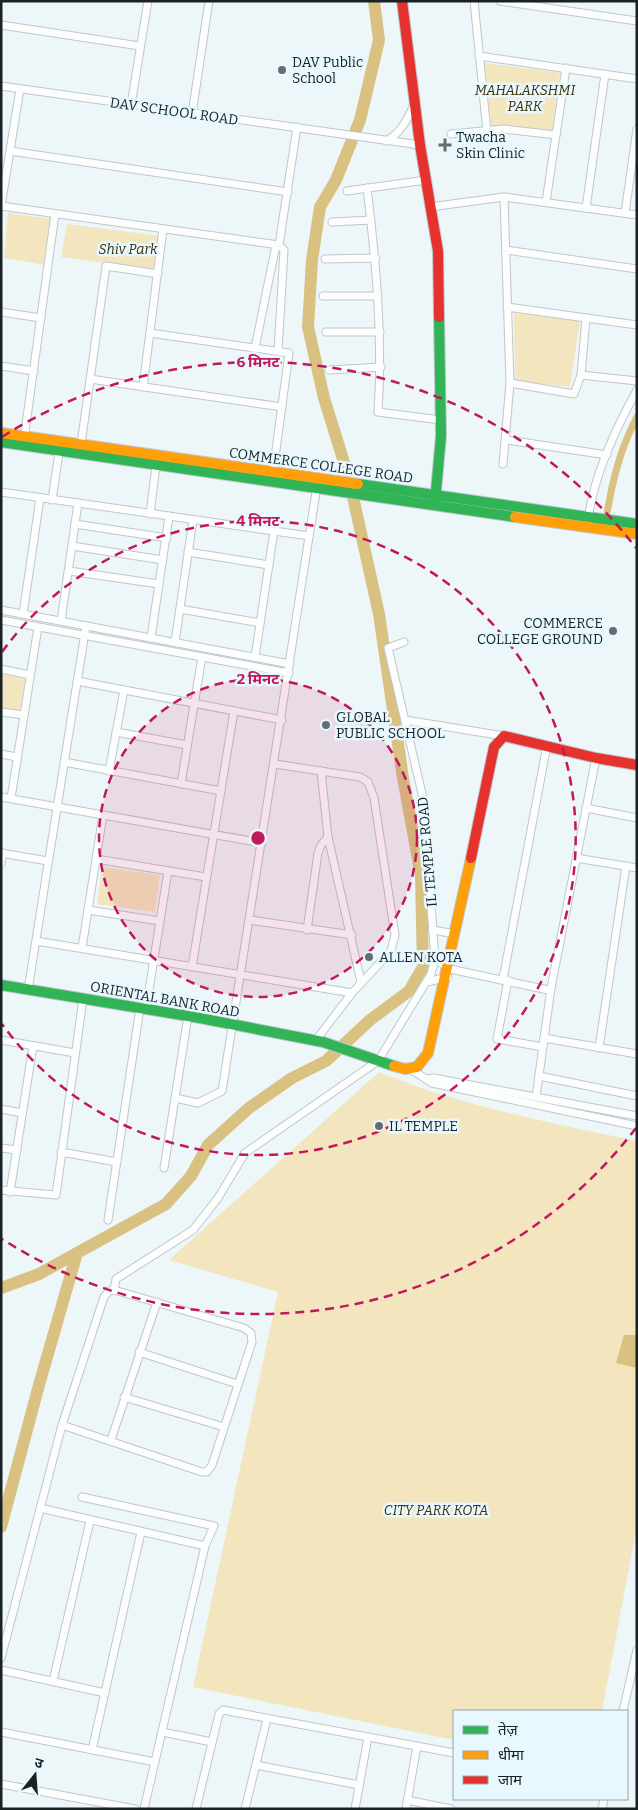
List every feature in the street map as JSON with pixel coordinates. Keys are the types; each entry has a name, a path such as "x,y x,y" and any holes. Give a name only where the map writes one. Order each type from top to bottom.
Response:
{"street":[{"path":"131,105 148,1"},
{"path":"192,114 209,1"},
{"path":"402,1 420,145 438,251 441,420 435,500"},
{"path":"474,1 487,132"},
{"path":"500,1 637,21"},
{"path":"1,25 140,46"},
{"path":"479,56 637,79"},
{"path":"546,202 566,68"},
{"path":"586,208 605,74"},
{"name":"DAV SCHOOL ROAD","path":"1,86 420,145"},
{"path":"20,89 1,206 277,245 284,250 278,351"},
{"path":"386,141 395,136 404,125 415,104"},
{"path":"255,348 288,192 297,127"},
{"path":"451,134 504,129 556,136"},
{"path":"625,213 635,156 637,129"},
{"path":"10,151 288,192"},
{"path":"347,191 426,180"},
{"path":"367,188 376,258 380,332 381,367 378,412 441,420"},
{"path":"503,464 507,440 510,384 504,197"},
{"path":"430,207 504,197 637,215"},
{"path":"24,440 55,214"},
{"path":"332,222 371,220"},
{"path":"143,387 164,229"},
{"path":"506,250 637,269"},
{"path":"325,258 376,258"},
{"path":"82,444 106,266 158,274"},
{"path":"322,296 378,296"},
{"path":"508,307 637,325"},
{"path":"1,312 41,318"},
{"path":"510,384 574,394 581,375 586,318"},
{"path":"326,332 380,332"},
{"path":"150,333 290,353 273,472"},
{"path":"1,366 34,371"},
{"path":"329,370 381,367"},
{"path":"581,375 637,381"},
{"path":"90,380 282,407"},
{"path":"588,522 606,454 622,416 637,390"},
{"path":"1,433 24,440 156,466 318,483 588,522 637,534"},
{"path":"1,442 24,440"},
{"path":"507,440 606,454"},
{"name":"COMMERCE COLLEGE ROAD","path":"60,446 82,444 273,472 318,483"},
{"path":"52,500 60,446"},
{"path":"150,514 156,466"},
{"path":"175,1098 198,1103 222,1091 242,975 318,483"},
{"path":"1,492 309,536"},
{"path":"23,614 40,498"},
{"path":"61,621 78,503"},
{"path":"150,638 169,516"},
{"path":"175,642 193,520"},
{"path":"588,522 637,524"},
{"path":"75,524 167,538"},
{"path":"255,657 274,531"},
{"path":"72,546 163,560"},
{"path":"188,552 269,565"},
{"path":"69,571 159,584"},
{"path":"180,609 260,623"},
{"path":"1,610 290,664"},
{"path":"1,620 289,674"},
{"path":"28,990 86,626"},
{"path":"10,798 38,627"},
{"name":"IL TEMPLE ROAD","path":"378,1061 427,982 435,959 424,798 388,648 404,642"},
{"path":"181,784 202,657"},
{"path":"1,669 30,675"},
{"path":"77,681 282,720"},
{"path":"109,771 124,690"},
{"path":"192,966 234,711"},
{"path":"1,712 24,715"},
{"path":"405,720 504,736 596,758 637,765"},
{"path":"116,732 188,745"},
{"path":"412,1070 423,1064 428,1052 449,973 454,934 494,747 504,736"},
{"path":"543,1048 497,1039 547,745"},
{"path":"1,754 17,757"},
{"path":"536,1097 551,988 596,758"},
{"path":"64,762 221,791"},
{"path":"275,764 360,777 368,782 374,798 395,935 394,944 390,951 352,993 320,1041"},
{"path":"321,771 328,836 361,982"},
{"path":"1,797 262,842"},
{"path":"586,808 637,818"},
{"path":"82,948 103,815"},
{"path":"307,930 318,854 321,845 328,836"},
{"path":"1,864 2,853 48,861"},
{"path":"576,858 637,868"},
{"path":"96,859 206,877"},
{"path":"598,1048 626,866"},
{"path":"108,1220 168,871"},
{"path":"88,910 160,921"},
{"path":"250,920 352,936"},
{"path":"433,930 454,934"},
{"path":"36,941 352,993"},
{"path":"435,959 449,973"},
{"path":"427,982 449,973 506,980 548,990 551,988"},
{"name":"ORIENTAL BANK ROAD","path":"1,985 234,1024 320,1041 378,1061 412,1070"},
{"path":"1,1190 56,1194 59,1188 61,1152 83,999"},
{"path":"164,1168 188,1016"},
{"path":"544,1038 637,1054"},
{"path":"1,1040 75,1053"},
{"path":"10,1192 33,1046"},
{"path":"114,1290 116,1279 193,1230 218,1198 245,1153 378,1061"},
{"path":"412,1070 432,1083 637,1126"},
{"path":"539,1076 637,1096"},
{"path":"427,1079 434,1078 636,1114"},
{"path":"1,1109 22,1113"},
{"path":"1,1148 16,1150"},
{"path":"61,1152 117,1162"},
{"path":"1,1658 62,1425 104,1297 109,1291 114,1290 244,1328 251,1333 252,1342 212,1465 207,1472 202,1472 62,1425"},
{"path":"111,1440 157,1302"},
{"path":"139,1352 237,1384"},
{"path":"124,1397 224,1427"},
{"path":"82,1497 214,1526 206,1546 144,1809"},
{"path":"40,1508 206,1546"},
{"path":"53,1681 90,1520"},
{"path":"92,1750 141,1532"},
{"path":"623,1710 637,1650"},
{"path":"1,1670 105,1692"},
{"path":"196,1809 219,1714 223,1710 453,1753"},
{"path":"245,1809 267,1719"},
{"path":"1,1732 154,1762"},
{"path":"162,1732 212,1742"},
{"path":"355,1809 368,1737"},
{"path":"406,1809 417,1746"},
{"path":"256,1765 360,1785"},
{"path":"1,1784 135,1809"},
{"path":"407,1800 451,1809"}],"green space":[{"name":"MAHALAKSHMI PARK","path":"485,63 560,73 552,132 513,126 491,126"},
{"path":"8,213 51,219 45,265 4,258"},
{"name":"Shiv Park","path":"67,224 160,236 155,270 61,257"},
{"path":"514,313 580,321 570,387 515,381"},
{"path":"1,674 25,679 20,710 1,708"},
{"path":"102,867 160,875 155,912 97,904"},
{"name":"CITY PARK KOTA","path":"379,1072 442,1095 474,1104 637,1141 637,1526 602,1710 453,1710 453,1740 193,1687 278,1292 169,1260"}],"shaded area":[{"path":"624,1335 637,1335 637,1368 616,1363"}],"waterway":[{"path":"347,472 324,398 308,327 312,260 320,207 336,180 360,120 379,40 374,1"},
{"path":"606,519 617,467 625,442 637,417"},
{"path":"1,1527 77,1253 166,1204 191,1176 208,1145 249,1108 292,1078 326,1061 370,1020 409,991 423,967 421,875 403,778 379,614 353,497"},
{"path":"1,1288 39,1274 77,1253"}],"traffic: fast":[{"path":"435,502 441,436 439,317"},
{"path":"1,442 515,517"},
{"path":"358,484 637,524"},
{"path":"1,985 200,1018 323,1042 394,1066"}],"traffic: slow":[{"path":"1,433 358,484"},
{"path":"515,517 637,534"},
{"path":"394,1066 405,1069 417,1067 428,1053 471,858"}],"traffic: jam":[{"path":"402,1 420,145 438,251 439,317"},
{"path":"471,858 494,747 504,736 596,758 637,765"}],"place":[{"name":"DAV Public School","path":"282,70"},
{"name":"Twacha Skin Clinic","path":"445,145"},
{"name":"COMMERCE COLLEGE GROUND","path":"613,631"},
{"name":"GLOBAL PUBLIC SCHOOL","path":"326,725"},
{"name":"ALLEN KOTA","path":"369,957"},
{"name":"IL TEMPLE","path":"379,1126"}]}
